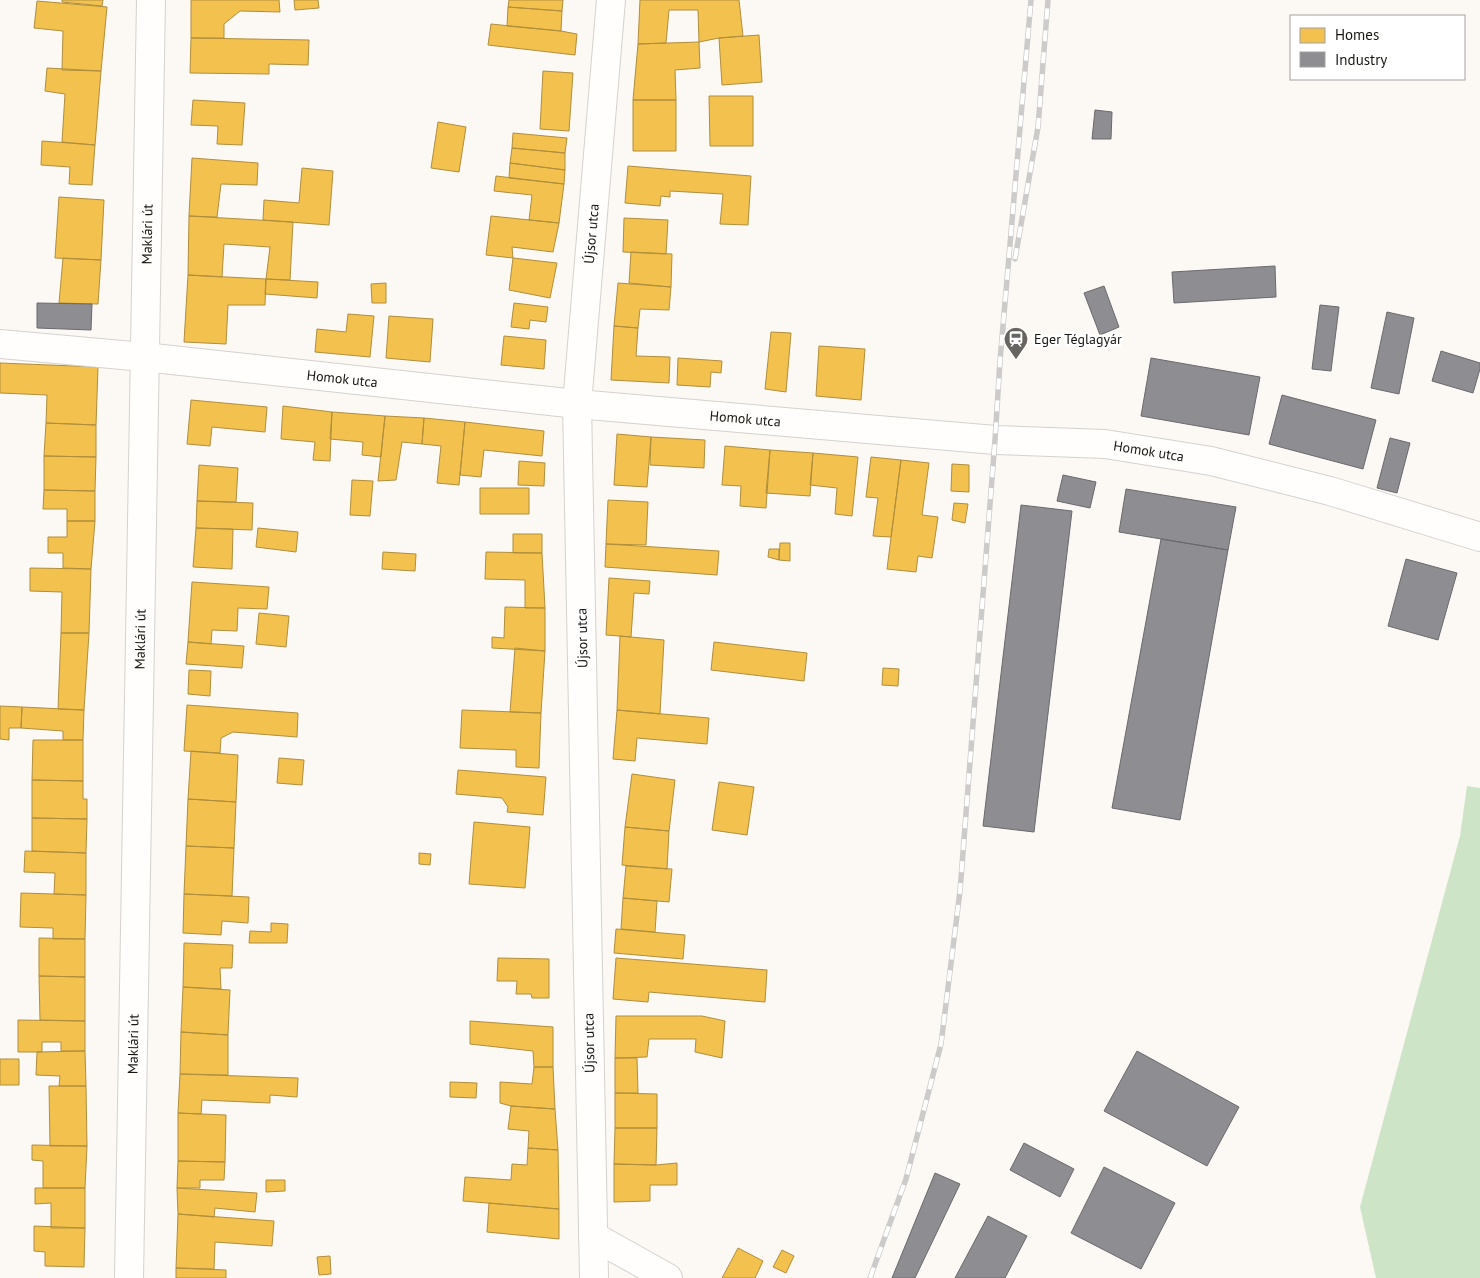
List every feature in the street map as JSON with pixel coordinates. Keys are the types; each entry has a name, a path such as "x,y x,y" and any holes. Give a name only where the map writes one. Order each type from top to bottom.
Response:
{"street":[{"name":"Maklári út","path":"129,1278 151,0"},
{"name":"Újsor utca","path":"594,1278 577,404 611,0"},
{"name":"Homok utca","path":"0,344 144,357 577,404 996,440 1105,444 1220,463 1330,491 1480,537"},
{"path":"593,1236 668,1278"}],"green space":[{"path":"1467,786 1480,788 1480,1278 1376,1278 1360,1207 1460,836"}],"building: Homes":[{"path":"62,0 103,0 102,6 62,2"},
{"path":"191,0 279,0 280,12 240,11 224,24 224,38 191,38"},
{"path":"294,0 318,0 319,8 295,10"},
{"path":"509,0 563,0 562,11 508,7"},
{"path":"640,0 739,0 743,36 699,42 698,10 669,10 666,43 638,44"},
{"path":"37,1 107,7 101,71 62,70 63,31 34,28"},
{"path":"508,7 562,11 561,31 507,26"},
{"path":"491,24 577,34 575,55 488,45"},
{"path":"759,35 762,82 722,85 719,38"},
{"path":"191,38 309,40 308,65 269,64 269,74 190,73"},
{"path":"699,42 700,68 675,70 676,100 633,100 638,44"},
{"path":"47,68 101,71 95,145 62,142 65,94 45,91"},
{"path":"543,71 573,73 569,131 540,129"},
{"path":"709,96 753,96 753,146 710,146"},
{"path":"193,100 245,103 242,145 217,144 218,126 191,125"},
{"path":"633,100 676,100 676,151 633,151"},
{"path":"438,122 466,127 459,172 431,168"},
{"path":"513,133 567,138 565,153 512,148"},
{"path":"42,141 95,145 92,185 69,184 70,167 41,165"},
{"path":"512,148 565,153 565,170 510,163"},
{"path":"192,158 258,163 257,185 221,184 217,217 189,216"},
{"path":"510,163 565,170 564,184 509,178"},
{"path":"628,166 751,176 748,225 720,224 723,194 670,191 670,197 661,196 660,206 625,203"},
{"path":"302,168 333,171 329,225 263,220 264,200 299,203"},
{"path":"496,176 564,184 559,223 529,220 532,195 494,191"},
{"path":"59,197 104,200 101,260 55,258"},
{"path":"189,216 293,222 290,280 266,279 270,247 224,244 222,277 188,275"},
{"path":"491,216 559,223 553,252 512,247 513,258 486,255"},
{"path":"624,218 668,220 666,254 623,252"},
{"path":"631,252 672,254 671,287 629,283"},
{"path":"63,258 101,260 98,304 59,303"},
{"path":"513,258 557,263 550,298 509,290"},
{"path":"188,275 266,279 265,305 228,305 226,344 184,342"},
{"path":"266,279 318,282 317,298 265,294"},
{"path":"386,283 386,303 372,303 371,284"},
{"path":"618,283 671,287 669,310 640,309 638,328 614,326"},
{"path":"514,303 548,307 546,322 530,320 529,329 511,327"},
{"path":"348,314 374,316 370,357 315,352 317,329 346,332"},
{"path":"389,316 433,319 430,362 386,358"},
{"path":"614,326 638,328 636,356 670,357 669,383 611,380"},
{"path":"771,332 791,333 786,392 765,389"},
{"path":"504,336 546,340 544,369 501,365"},
{"path":"819,346 865,349 861,400 816,396"},
{"path":"678,358 722,361 721,373 711,372 710,387 677,385"},
{"path":"0,363 98,367 96,425 46,423 47,395 0,393"},
{"path":"191,400 267,407 265,432 212,427 210,446 187,444"},
{"path":"283,406 332,412 330,461 313,460 315,442 281,439"},
{"path":"332,412 385,416 381,457 362,455 363,442 330,439"},
{"path":"385,416 424,418 422,444 402,442 396,480 378,481"},
{"path":"424,418 465,422 459,485 437,483 441,446 422,444"},
{"path":"465,422 544,431 542,456 484,450 481,477 460,475"},
{"path":"46,423 96,425 96,457 44,456"},
{"path":"617,434 651,437 647,487 614,485"},
{"path":"651,437 705,440 704,468 650,465"},
{"path":"725,446 770,450 766,508 740,506 741,486 722,485"},
{"path":"770,450 813,453 810,496 766,493"},
{"path":"813,453 858,457 852,516 835,514 837,488 810,485"},
{"path":"44,456 96,457 95,491 44,490"},
{"path":"871,457 901,460 891,537 873,536 878,498 866,497"},
{"path":"901,460 929,463 922,515 938,517 932,558 918,556 916,572 887,569"},
{"path":"519,461 545,463 544,486 518,485"},
{"path":"952,464 969,465 969,492 951,491"},
{"path":"199,465 238,468 236,502 197,501"},
{"path":"352,480 373,481 370,516 350,515"},
{"path":"480,488 529,488 529,514 480,514"},
{"path":"44,490 95,491 95,521 67,521 67,509 43,509"},
{"path":"608,500 648,502 646,545 606,544"},
{"path":"197,501 253,503 252,530 196,528"},
{"path":"954,503 968,504 965,523 952,520"},
{"path":"67,521 95,521 91,569 63,568 63,553 48,553 48,537 67,537"},
{"path":"196,528 233,529 232,569 193,567"},
{"path":"258,528 298,532 296,552 256,547"},
{"path":"513,534 542,534 542,553 513,553"},
{"path":"780,543 790,543 790,561 779,560"},
{"path":"606,544 719,551 717,575 605,567"},
{"path":"769,549 779,549 779,560 768,557"},
{"path":"383,552 416,554 415,571 382,569"},
{"path":"486,552 542,553 545,608 525,608 525,580 485,579"},
{"path":"30,568 91,569 89,633 61,633 62,592 30,591"},
{"path":"609,578 650,581 649,594 634,593 631,637 606,635"},
{"path":"192,582 269,587 267,609 238,608 237,631 212,630 211,644 188,642"},
{"path":"505,607 545,608 545,651 492,648 492,637 504,638"},
{"path":"259,613 289,616 286,647 256,644"},
{"path":"61,633 89,633 84,710 58,709"},
{"path":"620,636 664,640 660,714 617,710"},
{"path":"188,642 244,646 242,668 186,664"},
{"path":"714,642 807,653 804,681 711,670"},
{"path":"515,648 545,651 541,713 510,712"},
{"path":"883,668 899,669 898,686 882,685"},
{"path":"189,670 211,671 210,696 188,694"},
{"path":"187,705 298,713 297,737 233,732 221,738 220,753 184,751"},
{"path":"0,706 22,707 21,728 9,728 9,740 0,739"},
{"path":"22,707 84,710 83,740 63,740 63,731 21,728"},
{"path":"462,710 541,713 539,768 516,767 516,750 460,748"},
{"path":"617,710 709,718 707,744 637,738 635,761 613,759"},
{"path":"33,740 83,740 83,781 32,780"},
{"path":"191,751 238,755 236,802 188,799"},
{"path":"279,758 304,760 302,785 277,783"},
{"path":"458,770 546,777 543,815 507,812 508,807 502,798 456,794"},
{"path":"632,774 675,780 669,831 625,827"},
{"path":"32,780 83,781 83,799 87,799 87,819 32,818"},
{"path":"719,782 754,787 747,835 712,830"},
{"path":"188,799 236,802 234,848 186,846"},
{"path":"32,818 87,819 86,853 32,851"},
{"path":"474,822 530,827 525,888 469,884"},
{"path":"625,827 669,831 667,869 622,865"},
{"path":"186,846 234,848 232,896 184,894"},
{"path":"25,851 86,853 86,895 54,894 55,873 24,872"},
{"path":"419,853 431,854 430,865 419,864"},
{"path":"626,866 672,869 669,902 623,898"},
{"path":"21,893 86,895 85,939 53,939 53,928 20,927"},
{"path":"184,894 249,897 248,923 222,921 221,935 183,933"},
{"path":"623,898 657,901 655,932 621,929"},
{"path":"271,923 288,924 287,943 249,943 250,931 271,932"},
{"path":"616,929 685,935 683,959 614,953"},
{"path":"39,938 85,939 85,977 39,976"},
{"path":"184,943 233,945 232,968 220,968 221,989 183,987"},
{"path":"498,958 549,959 549,998 532,998 531,994 516,994 517,981 497,981"},
{"path":"616,958 767,970 765,1002 649,992 648,1002 613,999"},
{"path":"39,976 85,977 85,1021 40,1020"},
{"path":"183,987 230,990 228,1035 181,1032"},
{"path":"616,1016 702,1016 725,1021 722,1058 695,1052 696,1039 649,1039 647,1057 615,1058"},
{"path":"18,1020 85,1021 85,1051 61,1051 61,1042 42,1042 42,1052 18,1052"},
{"path":"470,1021 553,1027 553,1067 534,1067 533,1051 470,1044"},
{"path":"181,1032 228,1035 228,1075 180,1074"},
{"path":"85,1051 86,1086 59,1086 60,1076 36,1075 37,1052"},
{"path":"615,1058 637,1058 638,1093 615,1093"},
{"path":"0,1059 19,1059 19,1085 0,1085"},
{"path":"534,1067 553,1067 555,1109 511,1106 500,1103 500,1082 532,1084"},
{"path":"180,1074 298,1078 297,1097 270,1095 270,1103 202,1100 201,1114 178,1113"},
{"path":"450,1082 477,1083 476,1098 450,1097"},
{"path":"49,1086 86,1086 87,1146 50,1146"},
{"path":"615,1093 657,1094 657,1128 615,1128"},
{"path":"511,1106 555,1109 558,1150 528,1148 529,1131 508,1129"},
{"path":"178,1113 226,1115 225,1162 178,1161"},
{"path":"615,1128 657,1128 656,1165 614,1164"},
{"path":"32,1145 87,1146 85,1188 43,1188 43,1161 32,1160"},
{"path":"528,1148 558,1150 559,1209 463,1201 465,1177 511,1180 512,1164 527,1165"},
{"path":"178,1161 225,1162 224,1180 200,1180 200,1188 177,1188"},
{"path":"677,1163 677,1185 650,1185 650,1201 614,1202 614,1164 656,1165"},
{"path":"266,1180 285,1180 285,1191 266,1192"},
{"path":"35,1188 85,1188 85,1228 51,1228 51,1203 35,1204"},
{"path":"177,1188 257,1193 255,1212 215,1208 214,1217 178,1214"},
{"path":"489,1203 559,1209 559,1239 487,1232"},
{"path":"178,1214 274,1221 272,1246 215,1242 214,1269 176,1268"},
{"path":"34,1226 85,1228 84,1267 45,1266 45,1252 34,1251"},
{"path":"738,1248 763,1261 755,1278 722,1278"},
{"path":"782,1250 794,1256 786,1273 773,1267"},
{"path":"330,1256 331,1274 319,1275 317,1257"},
{"path":"176,1268 226,1270 226,1278 176,1278"}],"building: Industry":[{"path":"1095,110 1112,112 1111,139 1092,139"},
{"path":"1275,266 1276,297 1174,303 1172,272"},
{"path":"1104,286 1119,327 1100,335 1084,293"},
{"path":"37,303 92,304 91,330 37,328"},
{"path":"1320,305 1339,307 1331,371 1312,369"},
{"path":"1387,312 1414,318 1399,394 1371,388"},
{"path":"1441,351 1480,363 1473,393 1432,381"},
{"path":"1151,358 1260,377 1249,435 1141,416"},
{"path":"1282,395 1376,420 1363,469 1269,444"},
{"path":"1390,438 1410,443 1397,493 1377,488"},
{"path":"1063,475 1096,482 1090,508 1057,501"},
{"path":"1126,489 1236,507 1228,550 1119,532"},
{"path":"1021,505 1072,511 1034,832 983,826"},
{"path":"1161,539 1228,550 1180,820 1112,808"},
{"path":"1406,559 1457,573 1438,640 1388,626"},
{"path":"1137,1051 1239,1107 1207,1166 1104,1111"},
{"path":"1024,1143 1074,1169 1060,1197 1010,1170"},
{"path":"1104,1167 1175,1203 1141,1269 1071,1233"},
{"path":"935,1173 960,1184 915,1278 892,1278"},
{"path":"988,1216 1027,1236 1005,1278 955,1278"}],"railway":[{"path":"870,1278 906,1179 941,1044 960,891 1000,361 1031,0"},
{"path":"1015,259 1038,127 1048,0"}],"place":[{"name":"Eger Téglagyár","path":"1016,360"}]}
